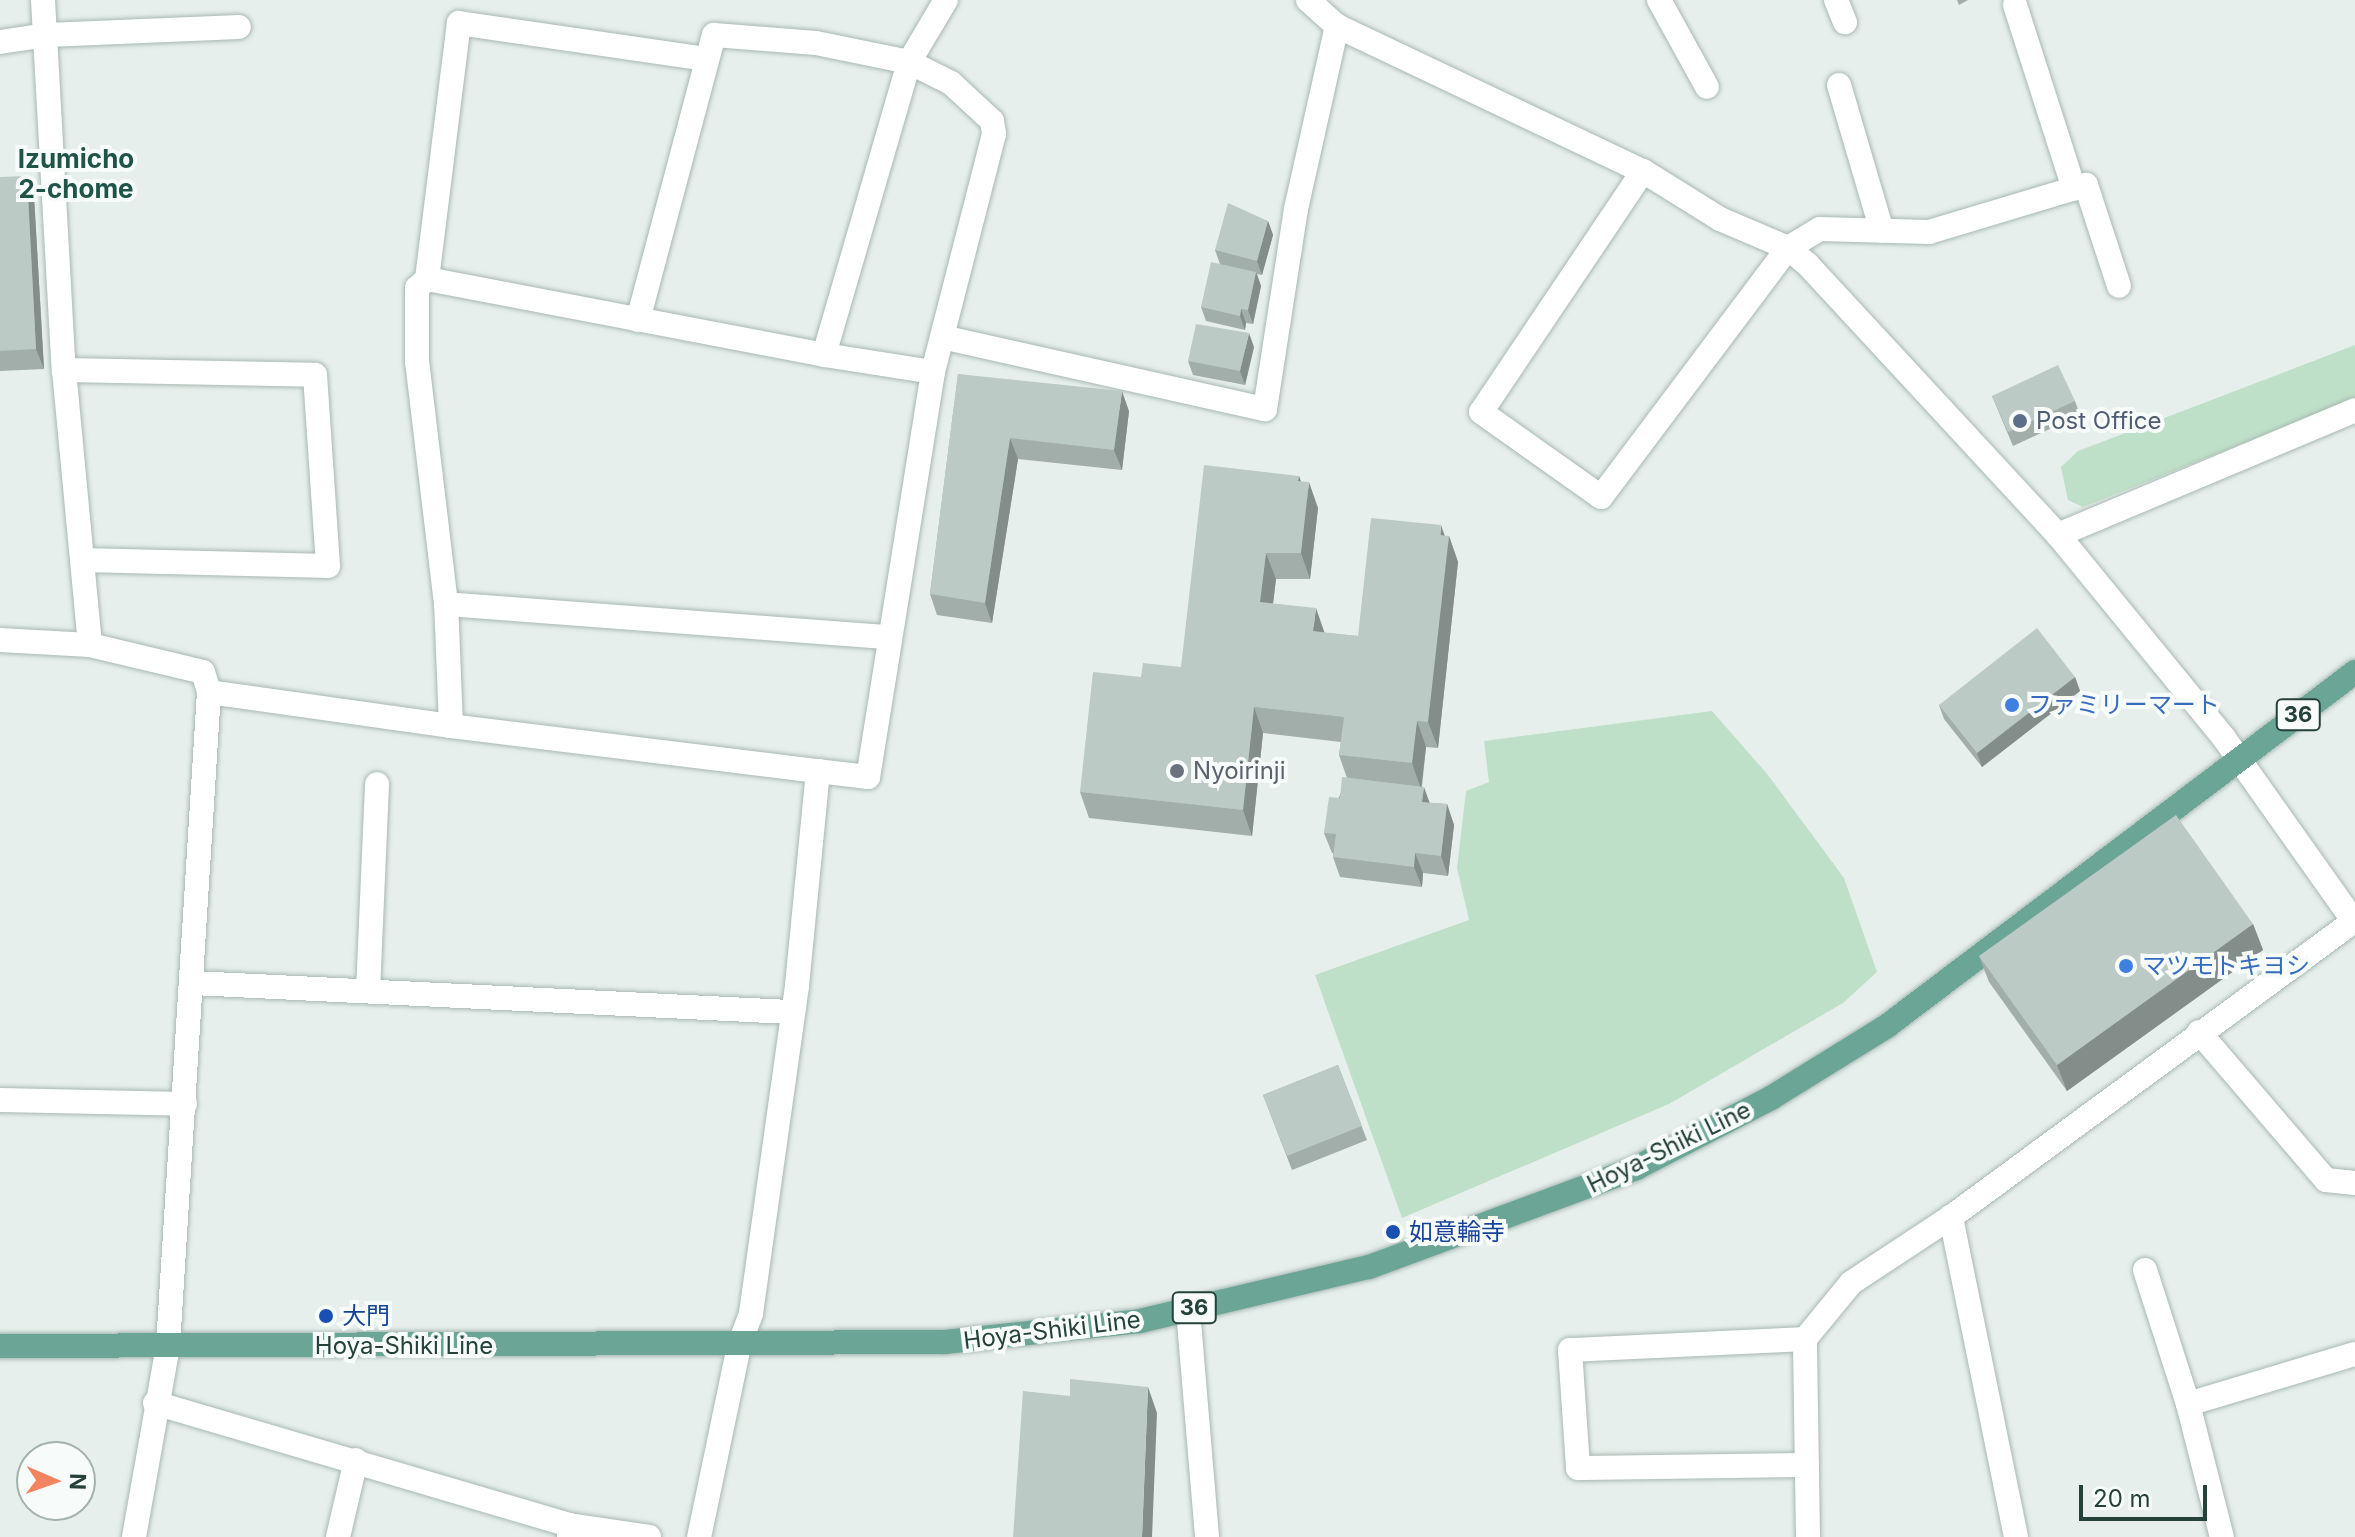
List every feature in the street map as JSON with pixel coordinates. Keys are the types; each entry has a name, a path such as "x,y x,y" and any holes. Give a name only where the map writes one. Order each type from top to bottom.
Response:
{"main road":[{"name":"Hoya-Shiki Line","path":"0,1346 739,1346 945,1342 1140,1321 1309,1283 1430,1247 1636,1168 1703,1135 1887,1026 2355,672"}],"street":[{"path":"43,0 64,370 90,645"},
{"path":"824,355 909,62 946,0"},
{"path":"1309,0 1337,26 1643,171 1720,219 1788,248 2058,535 2240,759 2354,922 2199,1032 1951,1217 1851,1283 1805,1339 1808,1537"},
{"path":"1659,0 1707,87"},
{"path":"2015,5 2074,189"},
{"path":"451,726 446,604 417,362 417,288 427,279 459,23 705,59"},
{"path":"942,337 1265,409 1296,209 1337,26"},
{"path":"0,42 47,35 239,27"},
{"path":"209,692 451,726 868,777 887,637 933,372 994,134 992,121 951,83 909,62 740,35 714,35 705,59 638,320"},
{"path":"1839,85 1882,231"},
{"path":"1643,171 1481,412 1601,497 1788,248 1820,229 1929,232 2086,185 2119,286"},
{"path":"427,279 824,355 933,372"},
{"path":"64,370 315,375 328,566 83,560"},
{"path":"2058,535 2355,410"},
{"path":"446,604 887,637"},
{"path":"0,640 90,645 203,672 209,692 168,1346 155,1403 134,1537"},
{"path":"699,1537 739,1346 751,1314 818,771"},
{"path":"368,991 377,784"},
{"path":"193,983 790,1012"},
{"path":"2199,1032 2326,1180 2355,1183"},
{"path":"0,1100 185,1104"},
{"path":"1951,1217 2016,1537"},
{"path":"2145,1270 2188,1404 2222,1537"},
{"path":"1188,1310 1207,1537"},
{"path":"1805,1339 1570,1350 1578,1468 1807,1465"},
{"path":"2188,1404 2355,1354"},
{"path":"155,1403 356,1460 569,1531 649,1537"},
{"path":"338,1537 356,1460"}],"green space":[{"path":"2355,345 2355,399 2083,507 2068,500 2061,467 2078,451"},
{"path":"1712,711 1768,775 1844,878 1877,972 1843,1003 1669,1104 1402,1218 1315,975 1469,920 1457,868 1466,791 1489,782 1484,741"}],"building":[{"path":"27,176 36,349 0,351 0,177"},
{"path":"1228,203 1268,221 1257,261 1215,250"},
{"path":"1211,262 1256,272 1248,310 1241,309 1240,316 1201,307"},
{"path":"1196,324 1249,333 1240,371 1188,361"},
{"path":"2058,365 2075,401 2008,432 1992,396"},
{"path":"958,374 1122,391 1114,450 1010,438 985,603 930,594"},
{"path":"1204,465 1299,476 1298,481 1309,482 1301,553 1266,553 1260,602 1316,608 1313,631 1358,636 1371,518 1441,525 1440,535 1449,536 1428,722 1417,721 1412,763 1339,755 1344,717 1254,707 1243,810 1080,792 1093,672 1141,677 1143,663 1181,667"},
{"name":"ファミリーマート","path":"2037,628 2075,677 1977,753 1939,705"},
{"path":"1342,777 1424,787 1422,802 1447,804 1441,856 1415,853 1414,867 1333,857 1336,834 1324,833 1329,797 1340,798"},
{"name":"マツモトキヨシ","path":"2176,815 2253,924 2057,1065 1979,956"},
{"path":"1338,1065 1362,1126 1287,1156 1263,1095"},
{"path":"1070,1379 1148,1387 1142,1537 1013,1537 1023,1391 1070,1396"}],"place":[{"name":"Post Office","path":"2020,421"},
{"name":"ファミリーマート","path":"2012,705"},
{"name":"Nyoirinji","path":"1177,771"},
{"name":"マツモトキヨシ","path":"2126,966"},
{"name":"如意輪寺","path":"1393,1232"},
{"name":"大門","path":"326,1316"}],"district":[{"name":"Izumicho 2-chome","path":"76,174"}]}
